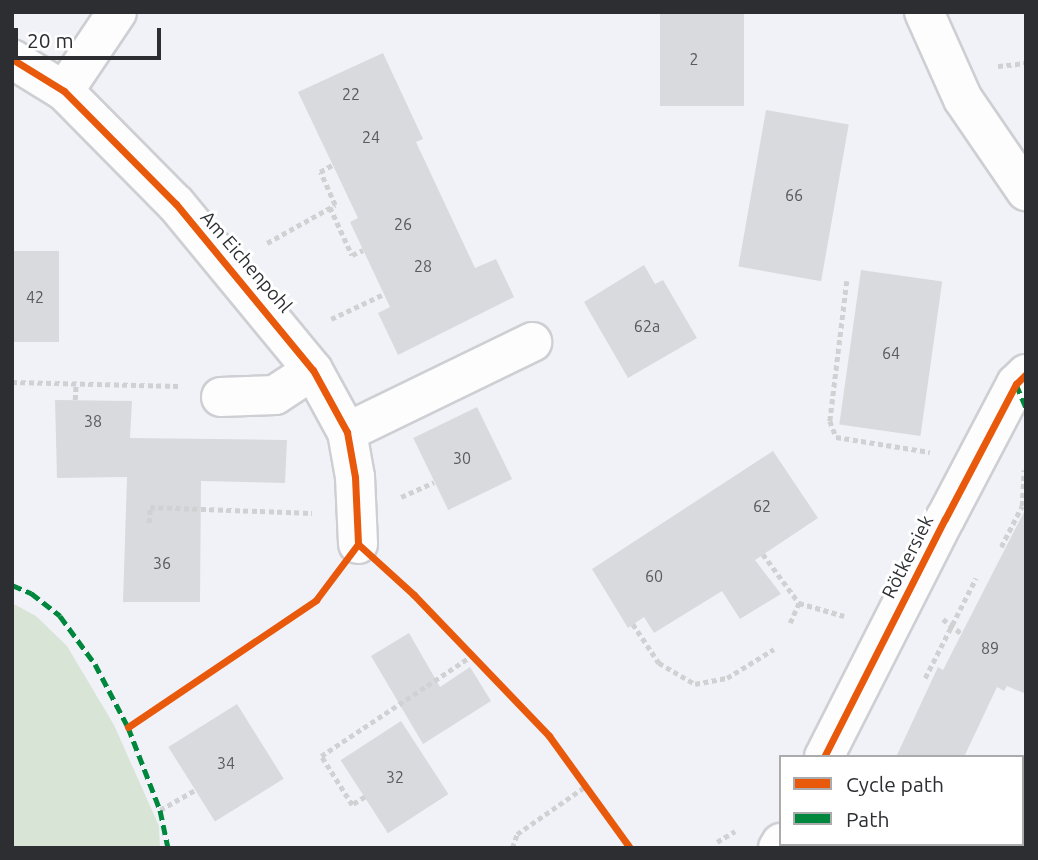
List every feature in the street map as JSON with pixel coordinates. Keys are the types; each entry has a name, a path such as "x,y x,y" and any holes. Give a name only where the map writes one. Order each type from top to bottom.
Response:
{"street":[{"path":"64,91 117,12"},
{"path":"924,12 963,99 1026,191"},
{"name":"Am Eichenpohl","path":"12,59 64,91 176,204 303,356 347,432 358,529"},
{"path":"347,432 532,342"},
{"path":"221,397 275,395 303,356"},
{"name":"Rötkersiek","path":"825,755 945,519 1026,374"}],"path":[{"path":"986,67 1026,63"},
{"path":"233,270 282,231 335,205 320,172 332,165"},
{"path":"330,207 352,255 363,250"},
{"path":"847,281 830,421 836,438 937,453"},
{"path":"303,356 314,328 384,294"},
{"path":"12,382 207,387 221,397"},
{"path":"75,400 76,383"},
{"path":"1001,547 1024,506 1025,460"},
{"path":"149,523 150,507 358,529"},
{"path":"763,554 799,603 858,620"},
{"path":"925,678 976,578"},
{"path":"790,624 799,603"},
{"path":"633,624 659,663 695,684 727,678 774,649"},
{"path":"365,797 352,805 321,756 473,656"},
{"path":"512,848 517,834 586,786"},
{"path":"160,810 195,790"},
{"path":"717,842 742,827"}],"green space":[{"path":"12,603 36,616 67,646 114,725 159,826 160,848 12,848"}],"building":[{"path":"660,12 744,12 744,106 660,106"},
{"path":"383,53 423,139 416,142 475,268 496,259 514,297 398,355 378,313 390,307 350,222 358,218 298,92"},
{"path":"766,110 849,125 821,281 738,267"},
{"path":"12,251 59,251 59,342 12,342"},
{"path":"644,265 655,284 663,280 697,338 628,378 584,302"},
{"path":"861,270 942,281 920,436 839,424"},
{"path":"55,400 132,401 130,438 287,440 285,483 201,481 200,602 123,602 127,477 57,478"},
{"path":"477,407 512,479 448,510 413,438"},
{"path":"773,451 818,518 755,560 781,594 740,619 722,591 654,633 644,617 628,628 592,569"},
{"path":"1026,508 1026,694 1007,686 1004,691 997,687 965,755 897,755 938,667 943,670"},
{"path":"409,633 440,687 470,667 491,701 423,744 371,656"},
{"path":"237,704 284,779 215,822 168,747"},
{"path":"401,721 448,794 388,833 341,760"}],"marked path":[{"path":"1016,384 1026,408"},
{"path":"12,585 31,593 60,616 95,664 128,727 160,810 168,848"}],"cycle path":[{"path":"12,59 64,91 176,204 313,370 347,432 355,477 358,544"},
{"path":"825,755 1016,384 1026,374"},
{"path":"358,544 414,595 549,736 630,848"},
{"path":"128,727 316,600 358,544"}]}
